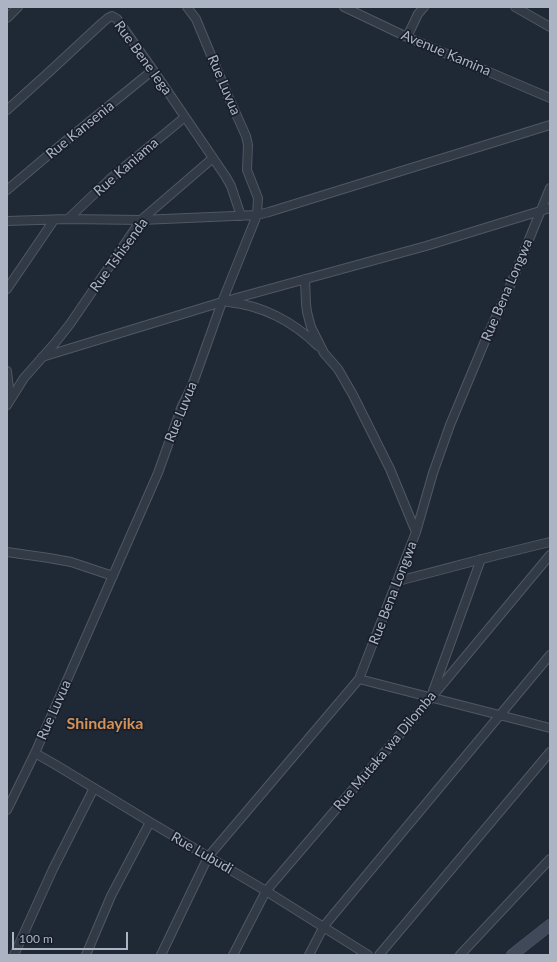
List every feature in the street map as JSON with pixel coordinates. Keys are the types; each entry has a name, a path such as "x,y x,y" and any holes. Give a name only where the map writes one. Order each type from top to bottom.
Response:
{"street":[{"path":"7,18 18,7"},
{"name":"Rue Luvua","path":"7,810 35,753 158,473 182,406 192,386 222,302 257,215 258,198 247,170 248,145 246,136 196,19 187,7"},
{"name":"Avenue Kamina","path":"344,7 407,37 550,98"},
{"path":"407,37 418,14 424,7"},
{"path":"515,7 550,27"},
{"name":"Rue Bene lega","path":"7,110 112,16 117,19 154,70 226,177 231,186 241,216"},
{"name":"Rue Kansenia","path":"7,190 154,70"},
{"name":"Rue Kaniama","path":"68,219 111,178 185,117"},
{"path":"7,221 68,219 141,220 257,215 385,177 550,125"},
{"name":"Rue Tshisenda","path":"7,405 24,378 70,324 141,220 213,158"},
{"name":"Rue Bena Longwa","path":"161,955 208,857 359,679 416,532 433,473 450,425 510,286 550,188"},
{"path":"42,357 222,302 426,246 550,208"},
{"path":"7,289 54,220"},
{"path":"305,279 308,319 324,353"},
{"path":"222,302 240,303 250,306 298,328 338,369 353,395 390,469 416,532"},
{"path":"7,371 9,388 7,400"},
{"path":"398,581 501,553 550,542"},
{"path":"7,552 70,562 113,576"},
{"name":"Rue Mutaka wa Dilomba","path":"233,955 266,891 431,698 550,555"},
{"path":"431,698 481,559"},
{"path":"309,955 324,926 550,655"},
{"path":"359,679 550,728"},
{"path":"379,955 550,752"},
{"name":"Rue Lubudi","path":"35,753 324,926 368,955"},
{"path":"14,953 94,788"},
{"path":"86,955 112,896 150,822"},
{"path":"460,955 550,859"},
{"path":"512,955 550,925"}],"district":[{"name":"Shindayika","path":"105,724"}]}
